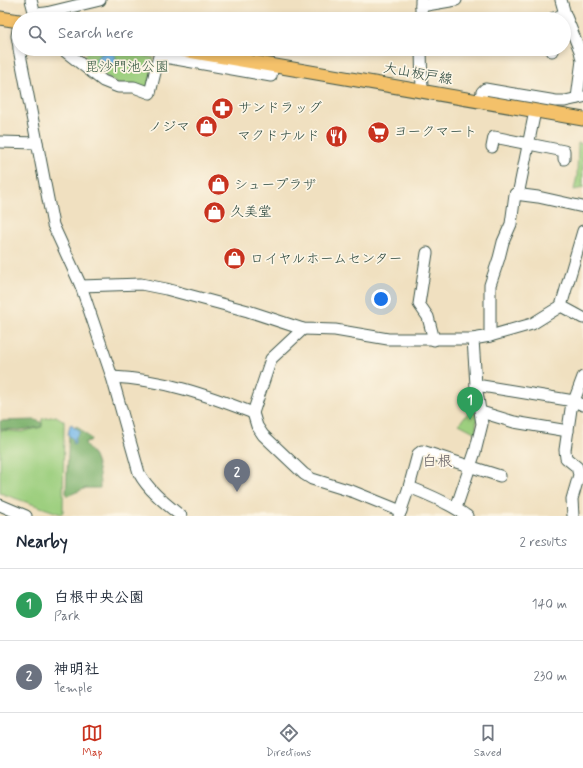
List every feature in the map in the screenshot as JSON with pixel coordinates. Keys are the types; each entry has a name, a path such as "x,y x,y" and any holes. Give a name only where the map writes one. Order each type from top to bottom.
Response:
{"main road":[{"path":"0,18 12,21"},
{"name":"大山板戸線","path":"219,56 583,119"}],"street":[{"path":"31,0 34,12"},
{"path":"50,12 100,0"},
{"path":"421,3 456,0"},
{"path":"561,0 564,12"},
{"path":"480,101 482,92 485,89 565,101 580,98 582,60 571,29"},
{"path":"21,56 52,225 80,286 112,377 139,473 144,482 153,492 181,516"},
{"path":"71,56 103,81 118,87 134,87 150,93 159,56 271,76 273,65"},
{"path":"421,56 422,91"},
{"path":"518,195 535,111"},
{"path":"494,138 564,152"},
{"path":"0,142 37,143"},
{"path":"490,336 490,285 500,258 503,242 511,224 515,194 538,197 583,207"},
{"path":"80,286 141,284 248,310 304,329 335,330 388,339 473,339 490,336 532,324 561,306 583,231"},
{"path":"427,253 419,304 428,317 434,340"},
{"path":"561,306 583,318"},
{"path":"304,329 271,359 253,413 257,426 263,435 304,474 312,479 354,492 400,514 418,454 422,451 500,476"},
{"path":"456,508 475,452 482,424 476,385 473,339"},
{"path":"112,377 130,377 167,383 226,402 253,413"},
{"path":"573,516 572,499 578,494 579,475 577,468 566,458 565,450 571,409 578,403 583,377"},
{"path":"476,385 578,403"},
{"path":"481,412 514,422 568,431"},
{"path":"409,488 430,495 456,508 467,516"},
{"path":"0,505 26,516"}],"green space":[{"name":"毘沙門池公園","path":"84,56 145,56 154,58 149,88 119,84 80,61"},
{"path":"578,143 583,144 583,188 574,190 577,176"},
{"path":"477,407 476,433 459,424 465,416"},
{"path":"56,416 64,421 63,512 61,514 0,493 0,430 21,432 42,427 42,419"},
{"path":"36,420 42,423 41,427 20,430 0,429 0,421"},
{"path":"77,426 91,439 90,441 85,442 96,461 100,488 86,488 67,496 69,431"}],"water":[{"path":"99,56 115,56 116,63 113,67 103,70 98,66 96,59"},
{"path":"72,424 73,427 78,429 80,432 75,438 75,443 73,444 73,439 68,435 70,425"}],"place":[{"name":"サンドラッグ","path":"222,108"},
{"name":"ノジマ","path":"206,127"},
{"name":"ヨークマート","path":"378,132"},
{"name":"マクドナルド","path":"336,136"},
{"name":"シュープラザ","path":"219,185"},
{"name":"久美堂","path":"214,212"},
{"name":"ロイヤルホームセンター","path":"235,259"},
{"name":"白根中央公園","path":"470,420"},
{"name":"神明社","path":"237,492"}],"district":[{"name":"白根","path":"437,462"}]}
